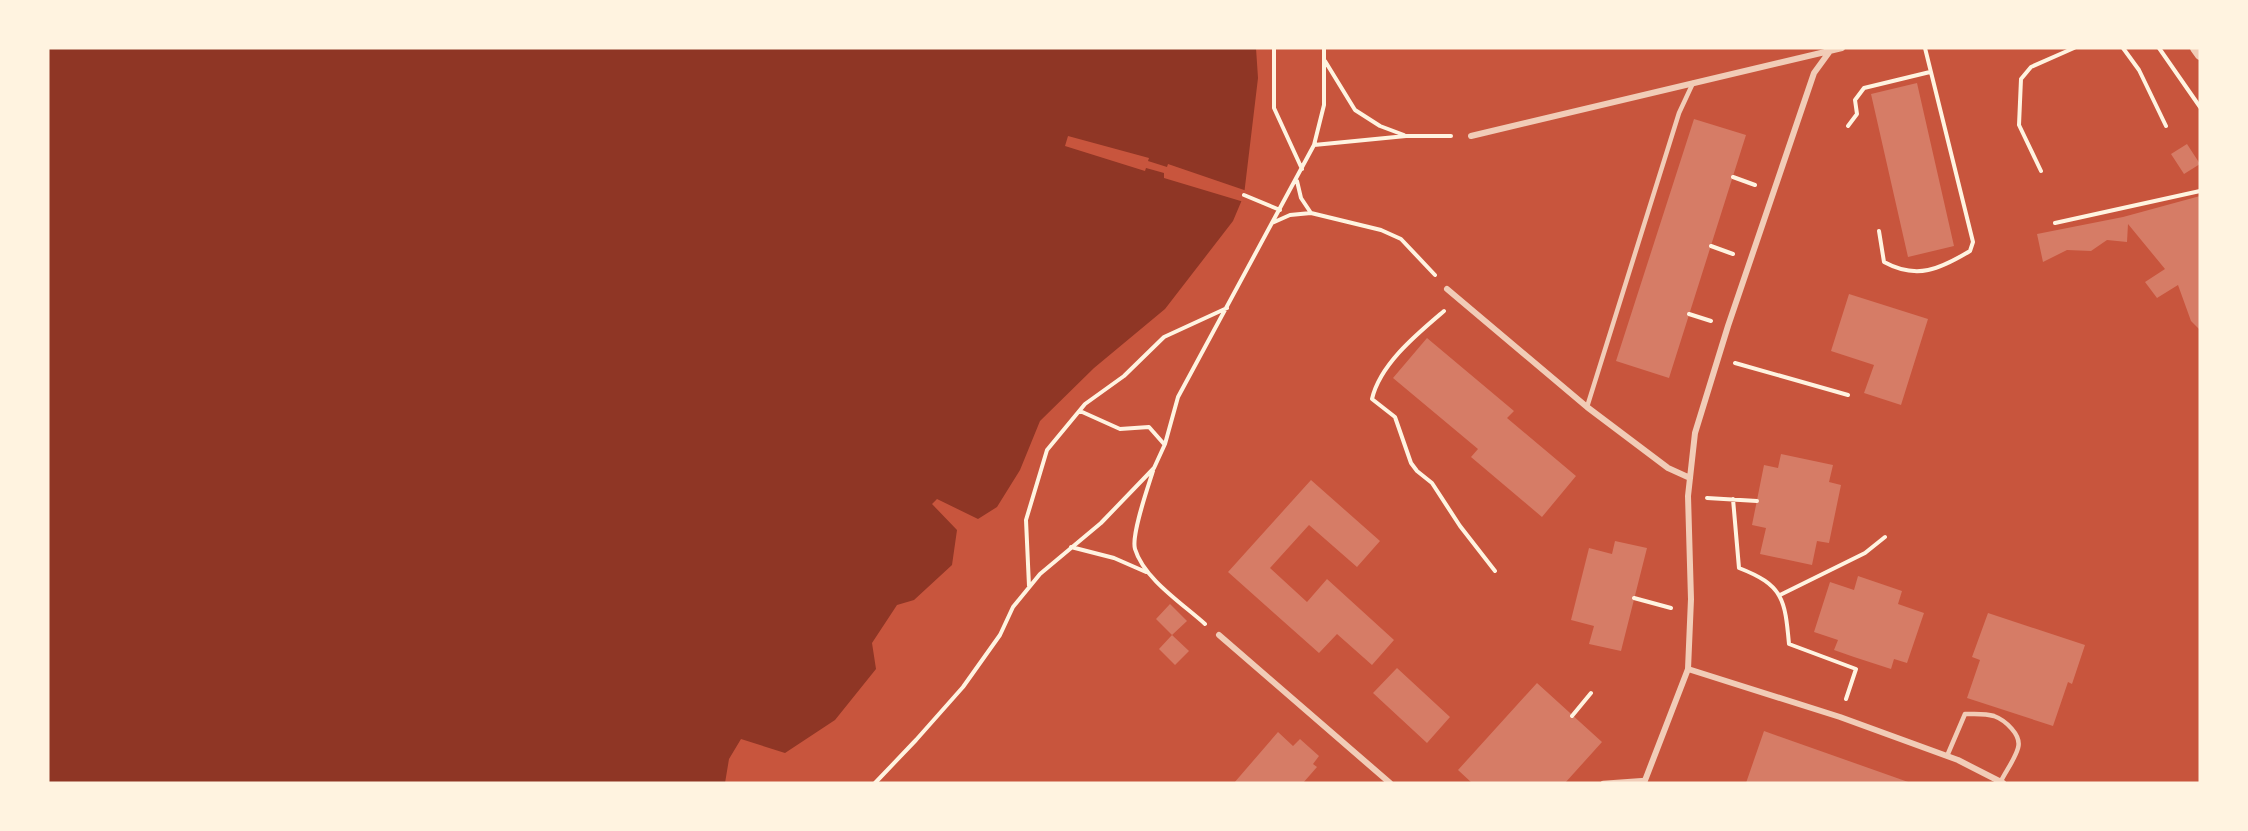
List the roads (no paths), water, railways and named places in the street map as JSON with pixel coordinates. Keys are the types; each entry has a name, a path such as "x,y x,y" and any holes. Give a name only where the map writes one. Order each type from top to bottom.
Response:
{"street":[{"path":"1470,136 1842,48"},
{"path":"2195,48 2200,55"},
{"path":"1645,782 1688,669 1691,599 1688,496 1695,433 1814,73 1830,51"},
{"path":"1447,289 1587,406 1668,468 1690,478"},
{"path":"1219,635 1390,783"},
{"path":"1688,669 1840,717 1947,756 2002,782"}],"lane":[{"path":"1587,406 1675,124 1693,83"},
{"path":"1947,756 1965,714 1978,713 1994,716 2009,726 2017,737 2019,746 2002,782"},
{"path":"1603,783 1645,782"}]}
